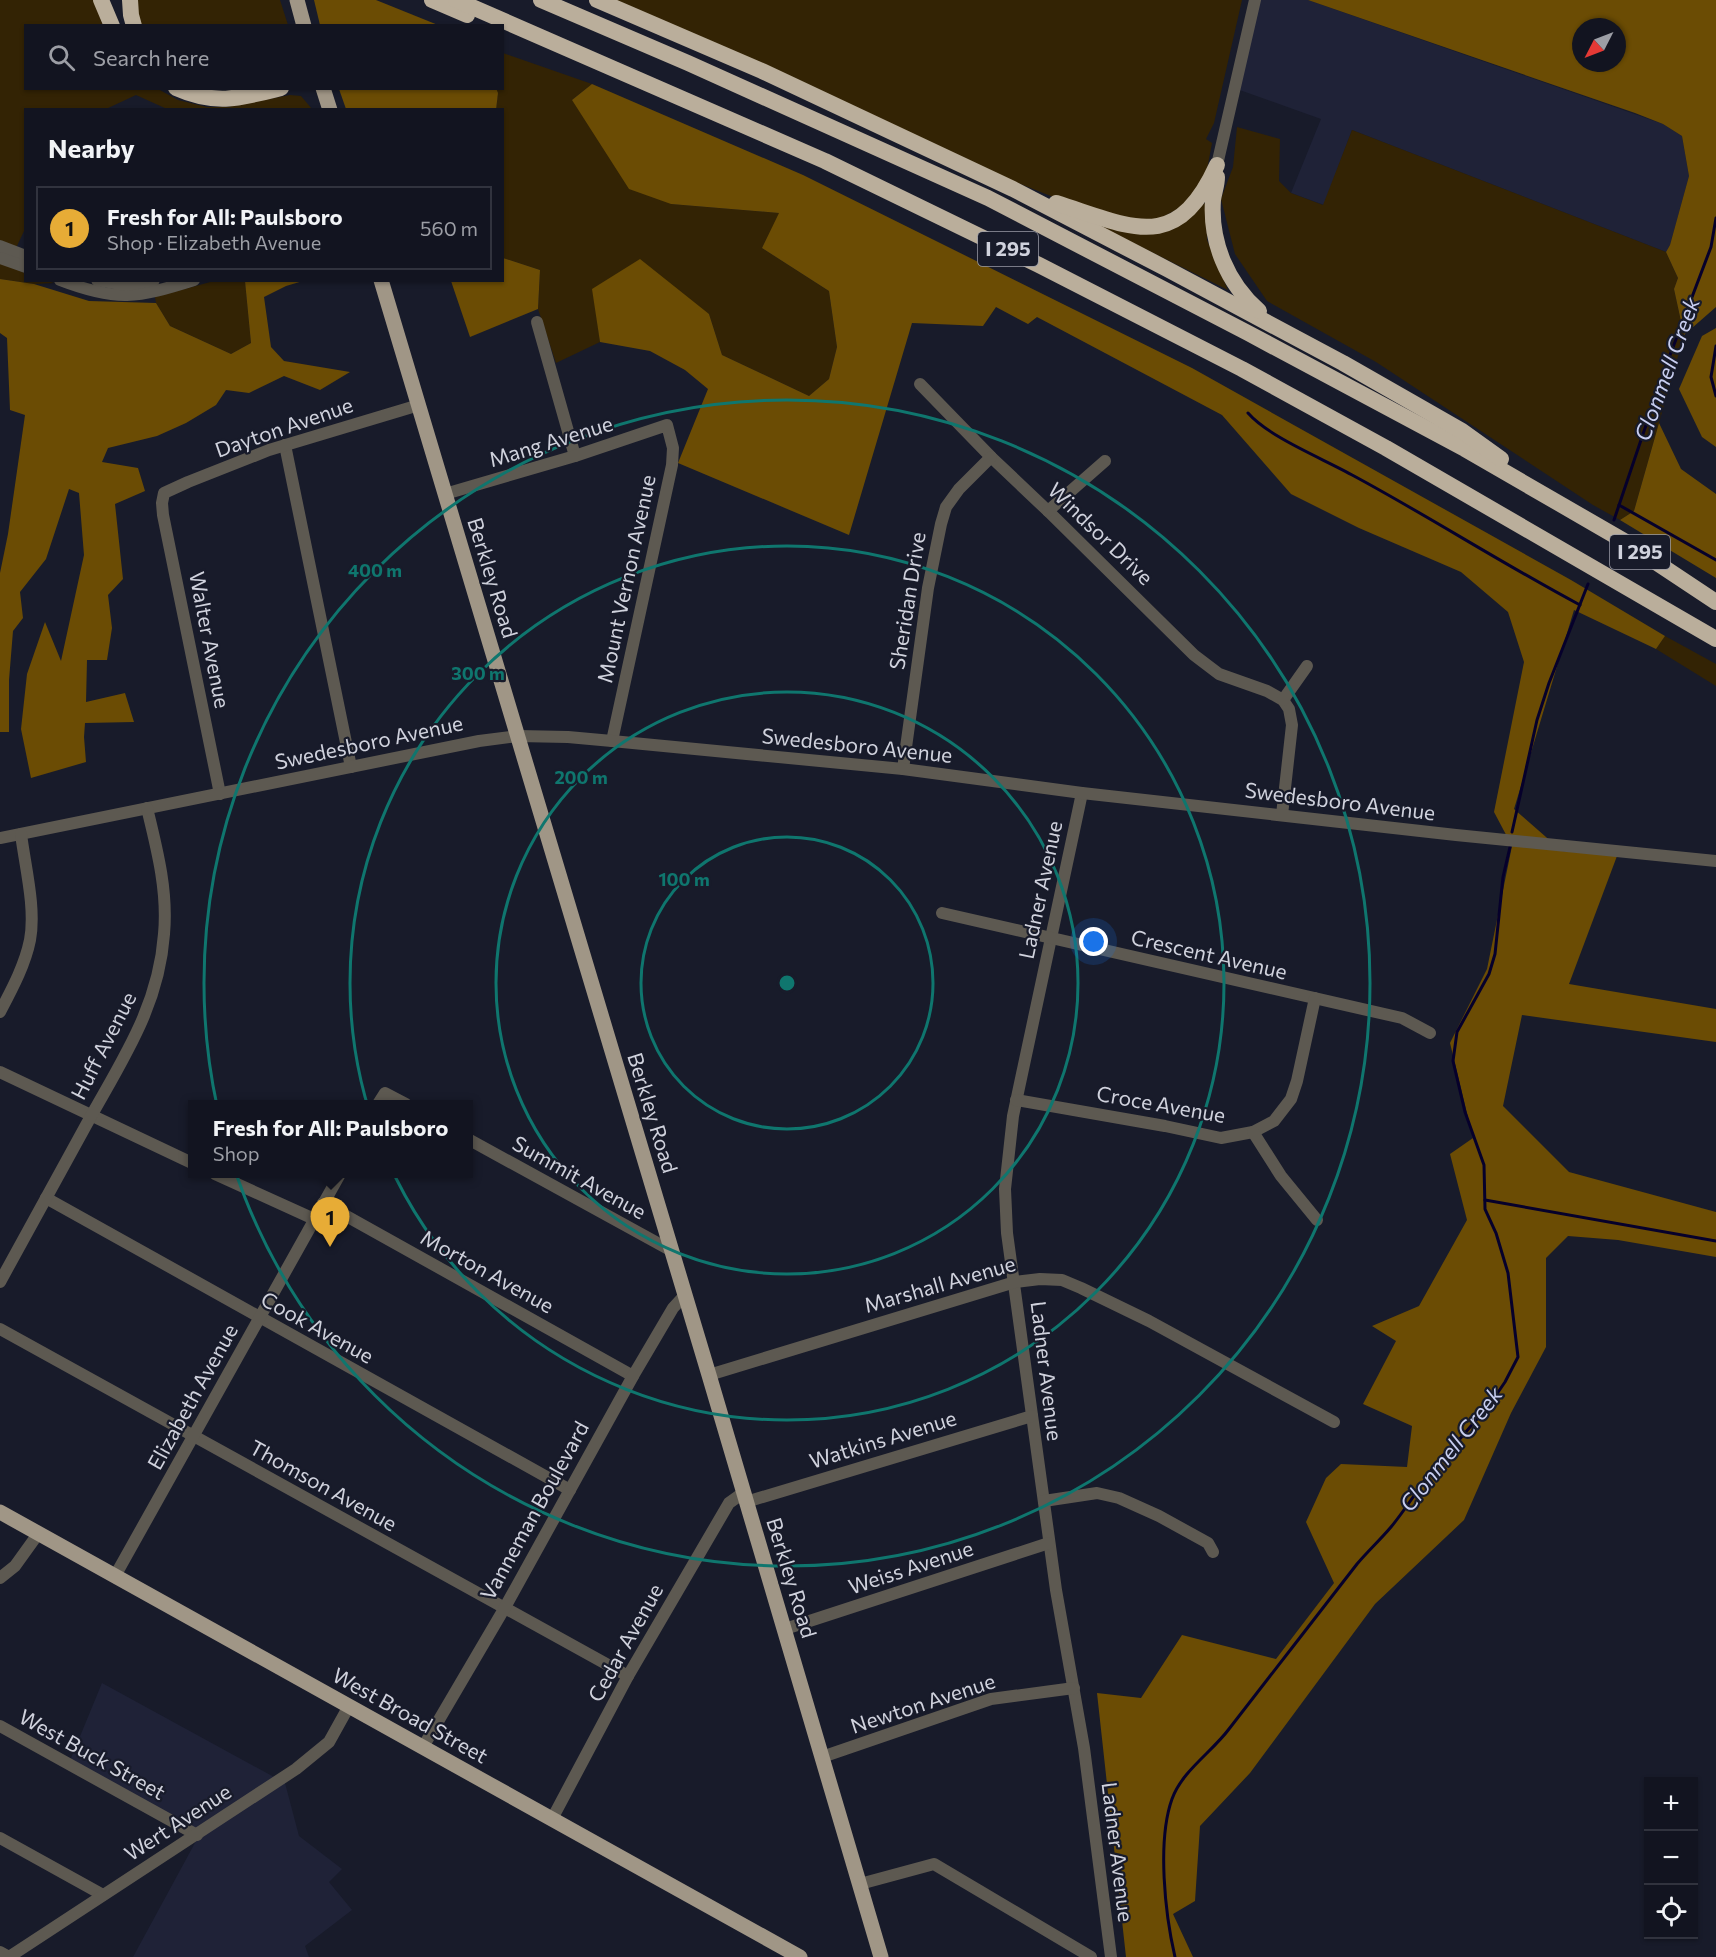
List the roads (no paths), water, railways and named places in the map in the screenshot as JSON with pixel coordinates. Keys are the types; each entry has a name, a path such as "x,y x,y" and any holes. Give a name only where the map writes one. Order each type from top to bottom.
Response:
{"highway":[{"path":"101,0 111,24"},
{"path":"130,0 133,24"},
{"path":"432,0 488,24"},
{"name":"I 295","path":"456,0 825,161 1039,265 1242,369 1386,448 1716,639"},
{"name":"I 295","path":"541,0 988,198 1434,432 1623,541 1716,602"},
{"path":"597,0 762,72 1013,189 1275,325 1462,431 1562,505"},
{"path":"504,31 798,160 825,161"},
{"path":"180,90 191,95 218,100 242,98 273,90"},
{"path":"1217,165 1217,181 1213,200 1218,250 1231,279 1248,302 1275,325"},
{"path":"1013,189 1121,223 1137,227 1154,227 1167,224 1188,210 1207,187 1217,165"},
{"path":"1665,611 1716,648"}],"main road":[{"path":"297,0 303,24"},
{"path":"324,90 329,108"},
{"name":"Berkley Road","path":"382,282 881,1957"},
{"name":"West Broad Street","path":"0,1512 800,1957"}],"street":[{"path":"1217,165 1255,0"},
{"path":"0,246 24,255"},
{"path":"0,258 24,266"},
{"path":"65,282 87,290 127,296 154,292 187,282"},
{"path":"109,282 126,285 143,282"},
{"path":"537,322 575,456"},
{"name":"Windsor Drive","path":"920,384 991,457 1200,660 1219,674 1267,691 1283,700"},
{"name":"Dayton Avenue","path":"164,494 169,489 285,445 418,405"},
{"name":"Mang Avenue","path":"446,494 575,456 667,425"},
{"name":"Mount Vernon Avenue","path":"612,741 672,465 673,448 667,425"},
{"path":"285,445 351,767"},
{"name":"Sheridan Drive","path":"903,769 928,588 940,524 946,507 959,489 991,457"},
{"path":"1048,511 1105,461"},
{"name":"Walter Avenue","path":"164,494 163,515 220,794"},
{"path":"1282,815 1292,725 1289,709 1283,700 1307,666"},
{"name":"Swedesboro Avenue","path":"0,838 479,741 518,736 568,737 903,769 1082,793 1456,835 1716,861"},
{"name":"Ladner Avenue","path":"1082,793 1012,1116 1005,1189 1007,1233 1049,1543 1084,1748 1111,1957"},
{"name":"Huff Avenue","path":"0,1282 140,1027 149,1005 160,967 165,931 160,868 147,808"},
{"path":"0,1012 21,969 30,938 31,915 21,834"},
{"name":"Crescent Avenue","path":"942,913 1402,1018 1430,1033"},
{"name":"Croce Avenue","path":"1016,1100 1221,1138 1252,1132 1274,1121 1291,1099 1298,1080 1315,998"},
{"path":"0,1072 188,1161"},
{"path":"381,1100 385,1093 398,1100"},
{"path":"1252,1132 1281,1176 1317,1220"},
{"name":"Summit Avenue","path":"473,1142 672,1251"},
{"path":"226,1178 314,1219"},
{"name":"Elizabeth Avenue","path":"116,1576 337,1178"},
{"name":"Cook Avenue","path":"46,1198 570,1490"},
{"name":"Morton Avenue","path":"323,1203 633,1376"},
{"name":"Marshall Avenue","path":"709,1375 1015,1282 1040,1279 1062,1280 1149,1321 1334,1422"},
{"name":"Vanneman Boulevard","path":"423,1747 504,1609 633,1376 673,1308 684,1296"},
{"name":"Thomson Avenue","path":"0,1329 628,1676"},
{"name":"Watkins Avenue","path":"744,1497 1032,1416"},
{"path":"1044,1501 1097,1493 1119,1498 1159,1516 1208,1543 1213,1552"},
{"name":"Cedar Avenue","path":"552,1819 628,1676 729,1503 744,1497"},
{"path":"0,1578 15,1566 38,1533"},
{"name":"Weiss Avenue","path":"784,1629 1049,1543"},
{"name":"Newton Avenue","path":"822,1757 991,1699 1074,1688"},
{"name":"Wert Avenue","path":"6,1953 103,1895 296,1769 329,1742 349,1706"},
{"name":"West Buck Street","path":"0,1726 197,1835"},
{"path":"0,1838 103,1895"},
{"path":"860,1884 934,1864 1091,1957"}],"waterway":[{"name":"Clonmell Creek","path":"1614,520 1667,363 1711,247 1716,218"},
{"path":"1716,346 1711,377 1716,396"},
{"path":"1248,413 1270,431 1298,448 1342,469 1580,605"},
{"path":"1619,505 1716,560"},
{"name":"Clonmell Creek","path":"1512,832 1537,720 1588,584"},
{"name":"Clonmell Creek","path":"1175,1957 1168,1920 1164,1856 1167,1816 1177,1789 1183,1779 1229,1729 1357,1564 1391,1527 1441,1457 1452,1448 1490,1404 1518,1357 1508,1273 1496,1233 1485,1209 1484,1165 1465,1112 1453,1061 1457,1032 1489,974 1495,954 1503,877 1510,847"},
{"path":"1485,1200 1716,1241"}],"place":[{"name":"Fresh for All: Paulsboro","path":"330,1247"}]}
